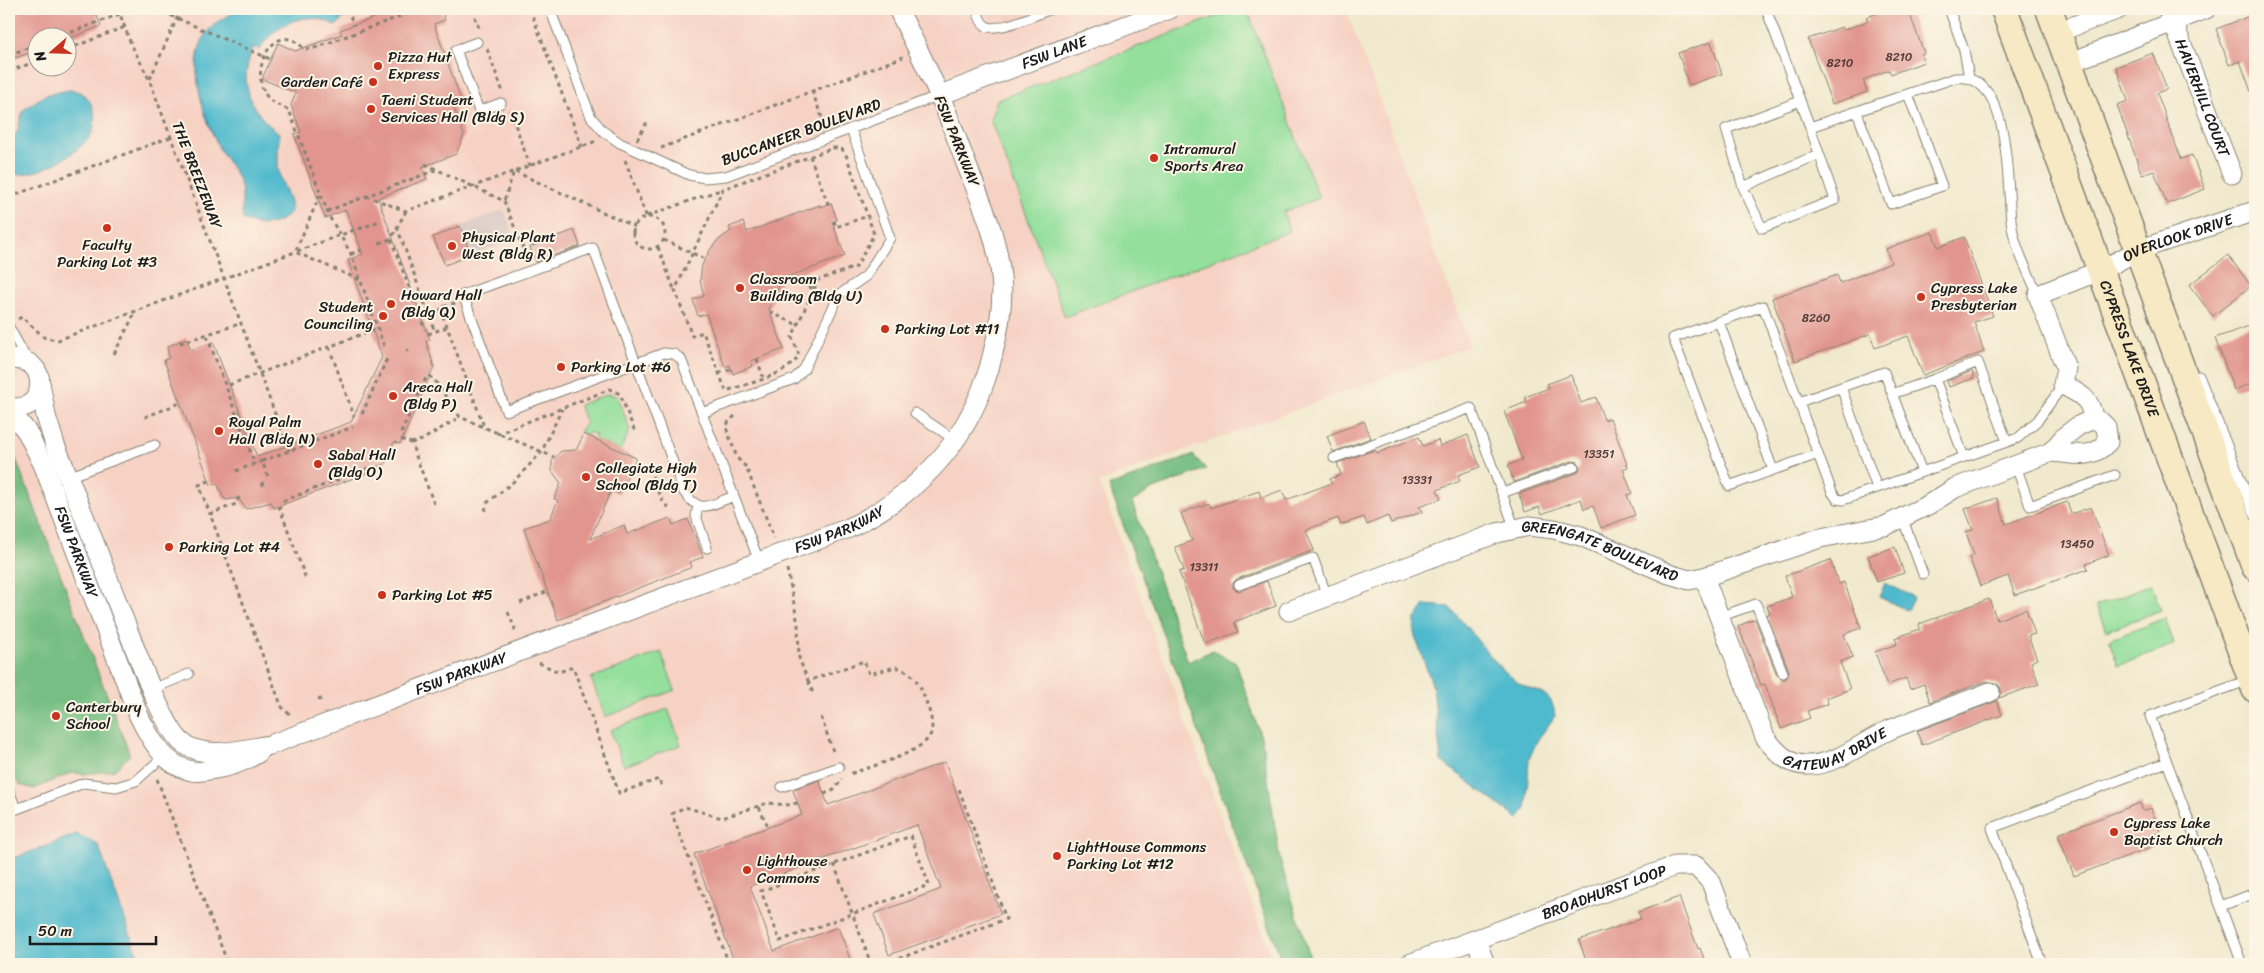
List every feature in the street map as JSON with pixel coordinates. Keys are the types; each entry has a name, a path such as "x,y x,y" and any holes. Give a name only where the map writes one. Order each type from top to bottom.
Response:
{"main road":[{"name":"CYPRESS LAKE DRIVE","path":"2004,9 2102,270 2164,445 2254,682"},
{"path":"2053,21 2138,250 2211,426 2255,567"}],"street":[{"name":"FSW PARKWAY","path":"34,370 55,445 152,689 171,730 185,745 195,749 220,752 270,745 849,528 891,505 922,479 956,440 974,409 990,368 1001,311 1001,278 988,220 940,95 898,9"},
{"path":"2053,21 2119,9"},
{"path":"2069,63 2171,15 2206,9"},
{"name":"FSW LANE","path":"940,95 1164,10"},
{"name":"HAVERHILL COURT","path":"2171,15 2232,174"},
{"name":"OVERLOOK DRIVE","path":"2102,270 2138,250 2255,211"},
{"path":"2062,385 2066,368 2038,295 2102,270"},
{"path":"9,360 16,359 34,370"},
{"name":"FSW PARKWAY","path":"9,408 22,408 35,399 39,392 34,370"},
{"name":"GREENGATE BOULEVARD","path":"2062,385 2082,394 2092,408 2093,420"},
{"name":"FSW PARKWAY","path":"9,408 27,432 44,464 82,569 138,714 153,744 158,761 192,772 209,770 249,759 270,745"},
{"name":"GREENGATE BOULEVARD","path":"1288,611 1497,533 1529,526 1554,529 1580,536 1669,574 1689,580 1704,577 1820,538 1885,526 1928,505 1955,488 2051,452 2065,436 2078,426 2093,420 2101,422 2106,427 2108,442 2101,450 2092,455 2081,456 2051,452"},
{"path":"82,569 91,577 136,689 143,693 152,689"},
{"name":"GATEWAY DRIVE","path":"1704,577 1765,737 1784,758 1797,764 1809,766 1837,758 1887,731 1990,692"},
{"name":"BROADHURST LOOP","path":"1409,964 1675,866 1696,866 1711,882 1742,964"},
{"path":"1476,940 1485,964"}],"lane":[{"name":"BUCCANEER BOULEVARD","path":"550,9 591,117 603,131 632,150 689,174 705,178 726,176 940,95"},
{"path":"977,9 982,21 991,28 1006,26 1033,12 1051,9"},
{"path":"1766,9 1810,127 1836,200 1762,228 1743,187 1726,129 1800,101"},
{"path":"1948,9 1964,50 1969,78"},
{"path":"479,38 456,50 479,111 504,102"},
{"path":"1810,127 1955,78 1969,78 1980,84 1991,98 1999,116 2005,138 2012,230 2038,295"},
{"path":"1857,112 1891,204 1942,186 1908,94"},
{"path":"702,413 794,378 804,369 839,295 866,276 890,238 850,129"},
{"path":"1743,187 1819,154"},
{"path":"734,496 707,506 698,506 684,492 636,363 593,248 463,296 506,411 636,363 664,353 674,354 681,359 760,561"},
{"path":"1818,454 1729,486 1674,338 1763,306 1799,402 1832,492 1837,499 1843,500 2018,438 2038,420 2062,385"},
{"path":"1719,322 1773,470"},
{"path":"12,323 34,370"},
{"path":"1892,394 1978,362 2007,442"},
{"path":"1799,402 1884,372 1922,472"},
{"path":"2199,376 2211,426 2255,515"},
{"path":"1935,379 1964,457"},
{"path":"1841,388 1877,488"},
{"path":"1334,458 1471,408 1515,529"},
{"path":"916,413 956,440"},
{"path":"68,477 155,444"},
{"path":"2016,466 2030,506 2115,475"},
{"path":"1502,493 1574,467"},
{"path":"698,506 696,516 707,548"},
{"path":"1902,518 1923,574"},
{"path":"1239,585 1313,558 1327,596"},
{"path":"1719,617 1756,604 1783,673"},
{"path":"152,689 189,674"},
{"path":"2242,964 2150,716 2254,682"},
{"path":"9,790 12,810 84,783 116,787 136,781 158,761"},
{"path":"2042,964 1992,828 2167,762"},
{"path":"782,787 839,767"},
{"path":"2221,906 2255,893"}],"path":[{"name":"THE BREEZEWAY","path":"118,9 131,44 149,79 289,451"},
{"path":"156,9 270,59"},
{"path":"149,79 181,9"},
{"path":"348,9 354,25"},
{"path":"384,346 351,254 327,211 289,110 274,103 262,86 260,73 264,56 279,39 294,40 304,49 312,49 420,9"},
{"path":"472,9 479,38"},
{"path":"530,9 582,147"},
{"path":"78,30 120,14"},
{"path":"78,46 125,28"},
{"path":"486,47 504,102 530,166"},
{"path":"9,55 28,48"},
{"path":"653,145 660,149 918,51"},
{"path":"9,71 28,64"},
{"path":"812,91 825,127"},
{"path":"646,142 638,139 647,122"},
{"path":"9,197 171,137"},
{"path":"379,243 391,239 406,211 594,142 600,146"},
{"path":"647,217 658,220 662,224 665,234 664,240 658,247 648,249 640,246 634,238 635,227 638,222 647,217 810,156 833,148 840,148 845,152 874,234 856,267 818,280 792,337 799,355 796,362 786,370 726,391 703,332 692,336 658,247"},
{"path":"618,156 626,160 647,217"},
{"path":"810,156 828,204"},
{"path":"425,164 504,201"},
{"path":"327,211 436,169"},
{"path":"514,171 504,201 532,270"},
{"path":"514,171 635,227"},
{"path":"674,290 723,189"},
{"path":"295,252 321,194"},
{"path":"366,196 406,211"},
{"path":"834,221 836,227 868,216"},
{"path":"12,323 22,317 45,338 58,340 379,221"},
{"path":"397,227 435,332"},
{"path":"391,239 425,330"},
{"path":"664,240 706,259"},
{"path":"351,254 362,250"},
{"path":"295,252 360,280"},
{"path":"787,277 814,289"},
{"path":"440,308 485,429"},
{"path":"114,354 137,311"},
{"path":"770,312 798,324"},
{"path":"180,343 207,336 242,323"},
{"path":"428,334 448,327"},
{"path":"229,385 378,328"},
{"path":"207,336 255,464"},
{"path":"329,347 354,416"},
{"path":"362,414 387,359"},
{"path":"757,359 764,378"},
{"path":"719,373 731,369"},
{"path":"401,433 427,377 433,378 460,416 485,429 554,457"},
{"path":"497,434 610,389 620,394 635,432"},
{"path":"145,417 180,403"},
{"path":"485,511 487,503 512,482 541,452 562,409"},
{"path":"402,439 410,443 422,440 460,416"},
{"path":"735,416 726,427 737,458 746,467 787,569 795,609 799,658 812,693"},
{"path":"236,472 353,427"},
{"path":"410,443 434,504"},
{"path":"262,461 269,479"},
{"path":"283,501 368,468"},
{"path":"652,476 662,500 670,509"},
{"path":"209,481 199,485 281,705 284,710 293,716"},
{"path":"262,482 264,487"},
{"path":"210,514 236,504 239,497"},
{"path":"279,506 306,579"},
{"path":"520,603 548,591"},
{"path":"508,612 517,634"},
{"path":"534,661 558,672 573,667 619,793 659,778 662,788"},
{"path":"808,681 864,661 869,674 896,667 914,677 922,692 931,722 931,733 926,742 914,750 847,775 834,790 824,794"},
{"path":"318,700 324,698"},
{"path":"821,717 834,754"},
{"path":"158,761 228,964"},
{"path":"884,964 1006,919 959,789 956,790"},
{"path":"729,964 672,814 685,807 722,818 768,803 787,805 798,802"},
{"path":"759,807 770,827"},
{"path":"911,836 929,885 853,914 780,941 761,891 911,836"},
{"path":"834,864 871,964"}],"shaded area":[{"path":"9,9 1346,9 1470,346 1099,482 1274,964 9,964"},
{"path":"504,210 515,239 471,255 460,226"}],"green space":[{"name":"Intramural Sports Area","path":"1236,9 1247,9 1319,198 1283,212 1290,231 1065,317 990,119 997,100"},
{"path":"608,394 617,396 630,430 620,451 594,439 596,435 590,432 588,435 579,431 586,423 579,405"},
{"path":"9,441 130,755 115,770 84,774 71,773 34,789 20,785 12,774 9,764"},
{"path":"1193,455 1206,469 1151,490 1132,502 1188,662 1213,650 1236,663 1262,740 1280,860 1312,964 1283,964 1109,486"},
{"path":"2151,584 2161,610 2106,631 2096,606"},
{"path":"2165,618 2174,644 2118,666 2109,640"},
{"path":"661,652 675,690 605,717 591,678"},
{"path":"668,709 681,745 624,766 610,730"}],"water":[{"path":"243,9 356,9 344,17 336,26 314,18 293,21 274,32 260,50 254,47 247,71 249,94 253,105 260,115 279,133 279,171 291,206 291,212 286,217 274,223 262,225 243,219 241,185 213,135 203,106 197,73 197,58 201,44 208,31 229,15"},
{"path":"69,90 83,94 91,104 95,118 92,133 78,149 55,164 30,173 9,173 9,139 17,133 23,110 45,95"},
{"path":"1885,583 1914,597 1907,610 1879,597"},
{"path":"1425,605 1449,607 1466,625 1489,655 1507,673 1523,686 1546,696 1553,706 1555,716 1537,741 1529,759 1526,809 1518,819 1441,761 1433,687 1414,633 1415,619"},
{"path":"77,834 98,845 141,964 9,964 9,860"}],"building":[{"path":"9,9 94,9 101,26 78,35 78,28 28,28 28,53 9,60"},
{"path":"399,9 441,9 445,20 434,24 461,100 452,103 464,135 456,154 422,167 427,179 378,198 430,340 426,341 434,367 400,444 394,442 385,464 376,467 375,470 274,508 271,502 246,509 238,498 226,500 217,483 211,485 164,360 169,358 167,347 186,338 191,350 213,342 257,457 351,422 382,357 348,260 363,254 346,210 325,218 294,134 301,132 291,105 296,93 262,79 278,43 295,51 342,34 340,30"},
{"path":"1890,9 1908,9 1924,53 1921,54 1924,62 1891,74 1889,70 1863,80 1867,92 1832,104 1808,39 1842,27 1843,30 1868,21 1866,17"},
{"path":"2255,14 2254,100 2240,61 2229,65 2216,29"},
{"path":"1711,42 1722,74 1689,85 1678,53"},
{"path":"2153,53 2167,89 2157,93 2181,159 2192,155 2205,189 2167,204 2154,171 2142,175 2117,105 2128,101 2116,67"},
{"name":"Classroom Building (Bldg U)","path":"831,203 837,220 832,222 845,256 782,279 769,309 784,349 751,361 753,366 733,374 730,365 725,367 706,314 698,316 693,300 704,296 700,280 702,265 710,250 716,242 731,231 729,227 743,222 747,232 820,205 820,207"},
{"name":"Physical Plant West (Bldg R)","path":"460,226 471,255 445,265 433,237"},
{"path":"574,230 580,246 536,262 530,247"},
{"name":"Cypress Lake Presbyterian","path":"1932,232 1938,247 1964,237 1993,316 1974,322 1984,352 1923,375 1908,336 1875,348 1870,334 1795,361 1772,298 1837,275 1840,283 1891,263 1886,249"},
{"path":"2228,255 2251,286 2213,316 2189,285"},
{"path":"2255,324 2255,382 2234,390 2215,338"},
{"path":"1972,371 1974,378 1949,387 1947,381"},
{"path":"1571,375 1581,403 1596,397 1604,420 1610,418 1628,467 1623,469 1632,493 1627,495 1635,515 1601,528 1593,506 1584,509 1581,499 1542,514 1539,507 1525,512 1519,494 1577,473 1580,468 1578,462 1572,461 1514,482 1508,465 1522,460 1504,411 1527,402 1525,397 1549,388 1547,384"},
{"path":"1364,421 1371,438 1333,452 1327,436"},
{"path":"584,434 636,458 619,494 611,490 590,539 624,525 627,534 670,518 673,525 688,519 703,557 690,562 692,567 558,620 524,528 550,519 558,500 554,499 561,483 552,471 552,461 561,451 576,450"},
{"path":"1468,435 1480,467 1458,475 1460,481 1437,490 1441,499 1419,507 1422,512 1391,523 1388,516 1367,525 1364,517 1341,525 1338,518 1306,530 1314,550 1237,579 1233,583 1233,588 1238,591 1267,581 1276,606 1234,622 1238,632 1205,644 1179,572 1184,570 1175,547 1192,541 1181,513 1209,503 1211,508 1259,491 1261,498 1282,490 1286,500 1332,483 1330,479 1341,475 1337,463 1375,450 1377,453 1419,437 1423,446 1438,440 1440,446"},
{"path":"1997,498 2006,524 2067,502 2071,514 2091,507 2109,555 2086,564 2088,569 2015,595 2008,576 1980,586 1969,557 1974,555 1966,532 1973,530 1965,509"},
{"path":"1895,547 1904,573 1877,582 1868,556"},
{"path":"1830,560 1839,584 1844,582 1861,628 1844,634 1853,657 1840,662 1850,689 1826,698 1828,704 1807,711 1810,718 1781,729 1765,684 1761,685 1738,626 1755,619 1777,675 1782,679 1786,679 1789,671 1767,615 1770,613 1767,606 1792,597 1785,576"},
{"path":"1989,599 1997,620 2026,609 2035,634 2028,636 2037,659 2031,662 2039,684 1999,698 2001,688 1997,684 1986,681 1930,702 1924,684 1910,689 1906,678 1887,685 1875,652 1897,644 1895,638 1920,629 1919,624"},
{"path":"1997,701 2002,715 1922,745 1917,731"},
{"name":"Lighthouse Commons","path":"945,762 1001,914 889,955 874,914 941,889 917,825 750,886 774,951 838,927 852,964 735,964 694,854 802,815 793,790 819,780 828,805"},
{"path":"2140,803 2143,811 2151,808 2160,832 2150,836 2154,846 2074,876 2058,834"},
{"path":"1679,897 1698,949 1700,948 1706,964 1587,964 1579,940 1641,919 1638,912"}],"place":[{"name":"Pizza Hut Express","path":"378,66"},
{"name":"Garden Café","path":"373,82"},
{"name":"Taeni Student Services Hall (Bldg S)","path":"371,109"},
{"name":"Intramural Sports Area","path":"1154,158"},
{"name":"Faculty Parking Lot #3","path":"107,228"},
{"name":"Physical Plant West (Bldg R)","path":"452,246"},
{"name":"Classroom Building (Bldg U)","path":"740,288"},
{"name":"Cypress Lake Presbyterian","path":"1921,297"},
{"name":"Howard Hall (Bldg Q)","path":"391,304"},
{"name":"Student Counciling","path":"383,316"},
{"name":"Parking Lot #11","path":"885,329"},
{"name":"Parking Lot #6","path":"561,367"},
{"name":"Areca Hall (Bldg P)","path":"393,396"},
{"name":"Royal Palm Hall (Bldg N)","path":"219,431"},
{"name":"Sabal Hall (Bldg O)","path":"318,464"},
{"name":"Collegiate High School (Bldg T)","path":"586,477"},
{"name":"Parking Lot #4","path":"169,547"},
{"name":"Parking Lot #5","path":"382,595"},
{"name":"Canterbury School","path":"56,716"},
{"name":"Cypress Lake Baptist Church","path":"2114,832"},
{"name":"LightHouse Commons Parking Lot #12","path":"1057,856"},
{"name":"Lighthouse Commons","path":"747,870"}]}
